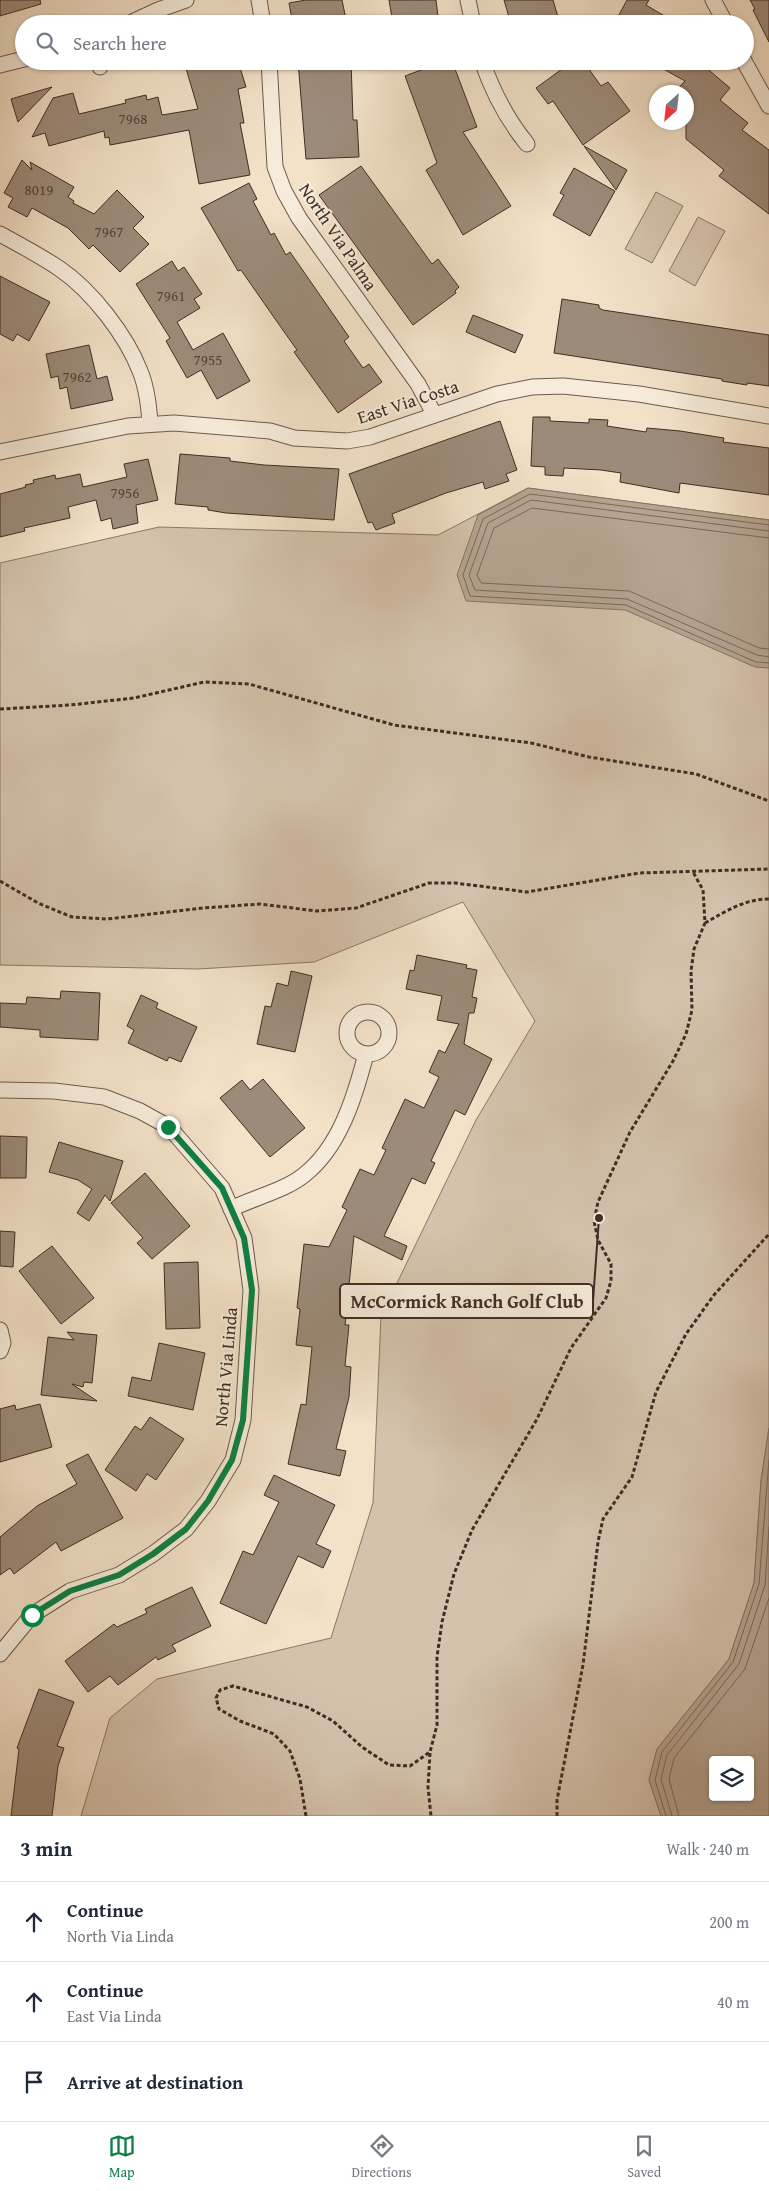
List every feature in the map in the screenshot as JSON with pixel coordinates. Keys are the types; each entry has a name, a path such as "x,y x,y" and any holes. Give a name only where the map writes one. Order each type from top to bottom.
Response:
{"street":[{"path":"147,15 186,0"},
{"path":"259,0 262,15"},
{"path":"468,0 471,15"},
{"path":"713,0 721,15"},
{"path":"0,65 15,61"},
{"name":"North Via Palma","path":"270,70 275,167 284,191 299,218 418,384 434,414"},
{"path":"485,70 491,87 507,119 527,144"},
{"path":"749,70 769,106"},
{"path":"0,234 61,269 106,314 126,342 141,371 148,398 150,424"},
{"name":"East Via Costa","path":"0,452 128,426 174,423 248,428 270,431 294,438 347,441 370,437 497,394 532,387 563,386 639,394 769,416"},
{"path":"231,1209 304,1176 323,1157 341,1127 357,1087 366,1054"},
{"name":"North Via Linda","path":"0,1090 54,1091 104,1097 140,1111 168,1127 192,1151 222,1188 244,1238 252,1290 243,1420 232,1460 208,1501 186,1529 153,1554 119,1575 70,1591 32,1615 0,1654"},
{"path":"0,1330 3,1343 0,1351"}],"path":[{"path":"0,710 134,698 204,682 249,684 394,724 531,743 589,757 696,774 769,801"},
{"path":"0,881 38,904 72,917 107,919 203,908 260,904 318,911 356,908 429,883 454,883 528,892 639,873 769,869"},
{"path":"431,1816 428,1787 430,1752 437,1725 437,1657 454,1574 472,1530 537,1419 570,1348 606,1298 611,1280 611,1264 598,1240 594,1222 598,1202 630,1132 673,1061 686,1034 692,1010 691,971 694,949 705,923 703,890 693,872"},
{"path":"705,923 729,908 755,899 769,899"},
{"path":"556,1816 557,1800 583,1665 598,1542 603,1519 632,1477 656,1392 686,1334 714,1295 769,1234"},
{"path":"306,1816 300,1779 290,1752 274,1734 240,1722 219,1709 216,1698 220,1690 233,1686 306,1707 333,1721 362,1747 389,1765 410,1766 430,1752"}],"shaded area":[{"path":"656,192 683,206 652,263 625,249"},
{"path":"698,217 725,231 695,286 669,271"},
{"path":"528,488 769,520 769,1428 761,1481 754,1583 729,1659 657,1749 649,1780 661,1816 81,1816 110,1718 157,1679 331,1638 373,1503 381,1316 476,1120 535,1021 463,902 314,962 198,969 0,965 0,563 159,527 438,535"}],"water":[{"path":"528,488 769,520 769,668 755,667 625,610 466,601 457,575 478,515"},
{"path":"769,1428 769,1816 661,1816 649,1780 657,1749 729,1659 754,1583 761,1481"}],"building":[{"path":"0,0 40,0 41,4 0,16"},
{"path":"306,0 342,0 345,15 291,15 289,3"},
{"path":"389,0 436,0 438,15 392,15"},
{"path":"504,0 553,0 557,15 508,15"},
{"path":"627,0 649,0 646,5 663,15 619,15"},
{"path":"750,0 769,0 769,42 753,10 755,9"},
{"path":"186,70 241,70 246,87 238,89 244,123 240,123 250,175 199,184 189,130 110,145 109,137 105,138 104,131 49,146 45,133 32,137 53,98 73,93 79,114 126,103 125,100 146,95 147,100 158,97 162,115 198,109"},
{"path":"299,70 351,70 353,120 357,120 359,157 306,159"},
{"path":"421,70 455,70 477,127 463,132 511,206 463,235 426,170 437,163 405,76"},
{"path":"561,70 589,70 601,86 608,82 630,111 583,145 553,101 548,104 536,88"},
{"path":"665,70 709,70 730,88 720,100 748,123 742,130 769,150 769,214 719,176 724,170 686,139 686,130 694,130 694,85 681,85 685,81"},
{"path":"52,87 18,122 11,99"},
{"path":"584,146 627,170 616,190"},
{"path":"22,160 32,170 30,162 74,187 68,197 74,201 73,203 94,214 117,190 144,217 133,228 149,244 120,272 93,245 89,249 68,228 32,208 27,217 8,207 13,198 4,193"},
{"path":"361,166 432,264 438,259 459,287 455,291 456,293 413,325 319,195"},
{"path":"574,168 615,191 590,236 553,215 564,195 560,193"},
{"path":"249,183 257,199 253,201 271,235 274,233 286,255 290,252 349,337 344,341 363,368 369,364 382,382 338,413 294,352 297,350 241,270 238,271 201,208"},
{"path":"172,261 178,271 184,267 202,294 194,299 200,308 177,322 193,350 223,333 250,381 217,399 201,370 187,378 166,341 170,338 136,284"},
{"path":"0,276 50,302 29,341 17,334 13,341 0,334"},
{"path":"562,299 599,305 599,308 603,310 769,335 769,386 747,383 747,385 722,381 722,379 554,353"},
{"path":"473,315 523,335 515,353 466,332"},
{"path":"89,345 97,379 107,376 113,400 71,409 67,387 60,389 58,376 51,378 46,354"},
{"path":"533,417 550,417 550,421 589,423 589,419 608,420 607,426 646,432 647,428 680,431 724,438 723,442 769,448 769,495 680,483 679,493 620,482 621,473 601,470 564,468 563,476 545,475 545,467 531,466"},
{"path":"500,421 517,470 506,474 509,481 485,489 483,482 446,493 392,514 395,523 376,530 372,522 368,523 349,474"},
{"path":"180,454 230,458 230,461 264,465 339,469 334,520 226,513 208,510 208,507 175,504"},
{"path":"148,459 158,500 136,505 138,523 113,529 111,518 101,521 96,500 68,507 70,518 24,528 25,531 0,537 0,494 26,487 25,485 34,483 33,480 55,475 56,479 80,474 83,487 127,477 124,464"},
{"path":"417,955 467,965 466,968 477,970 472,997 477,998 474,1013 469,1013 464,1044 492,1059 465,1115 455,1110 431,1161 435,1163 425,1184 412,1178 384,1236 407,1246 402,1260 354,1236 345,1325 349,1325 345,1366 351,1367 349,1397 336,1449 346,1451 340,1476 288,1464 301,1404 306,1405 312,1347 296,1345 300,1309 297,1308 304,1244 329,1247 347,1210 342,1207 360,1169 374,1175 386,1150 382,1148 405,1099 424,1108 439,1077 429,1072 439,1050 445,1053 459,1024 437,1020 442,996 406,989 410,970 414,971"},
{"path":"291,971 312,976 295,1052 257,1044 265,1006 271,1007 277,983 288,986"},
{"path":"61,991 100,993 98,1040 40,1037 40,1030 0,1027 0,1003 26,1004 27,997 60,999"},
{"path":"141,995 158,1003 156,1008 197,1027 181,1062 169,1057 167,1061 128,1043 134,1030 127,1026"},
{"path":"263,1079 305,1128 270,1157 220,1098 242,1080 250,1090"},
{"path":"0,1136 27,1137 26,1178 0,1178"},
{"path":"59,1142 123,1161 110,1201 105,1195 89,1221 77,1213 92,1189 78,1180 49,1172"},
{"path":"145,1173 190,1226 152,1259 137,1243 143,1238 111,1203"},
{"path":"0,1231 15,1232 13,1267 0,1266"},
{"path":"52,1246 94,1298 61,1324 19,1271"},
{"path":"198,1262 200,1328 166,1329 164,1263"},
{"path":"67,1332 97,1335 92,1383 84,1382 83,1387 72,1384 97,1401 41,1395 48,1337 74,1340"},
{"path":"159,1343 205,1353 193,1410 128,1396 132,1377 151,1381"},
{"path":"40,1404 52,1447 0,1462 0,1409 15,1405 16,1410"},
{"path":"150,1417 184,1439 156,1480 147,1474 136,1491 105,1470 135,1426 141,1430"},
{"path":"88,1454 123,1518 61,1551 56,1542 14,1574 10,1568 0,1575 0,1537 37,1506 77,1484 66,1465"},
{"path":"274,1475 335,1505 316,1544 331,1551 323,1568 298,1556 266,1624 220,1603 243,1551 253,1555 279,1502 264,1495"},
{"path":"192,1587 211,1626 172,1645 176,1651 158,1660 156,1657 118,1685 110,1676 88,1692 65,1661 114,1624 117,1627 147,1613 145,1609"},
{"path":"39,1689 74,1702 57,1746 64,1748 58,1766 52,1816 11,1816 19,1749 17,1748"}],"place":[{"name":"McCormick Ranch Golf Club","path":"599,1218"}],"route":[{"path":"32,1615 70,1591 119,1575 153,1554 186,1529 208,1501 232,1460 243,1420 252,1290 244,1238 222,1188 192,1151 168,1127"}]}
